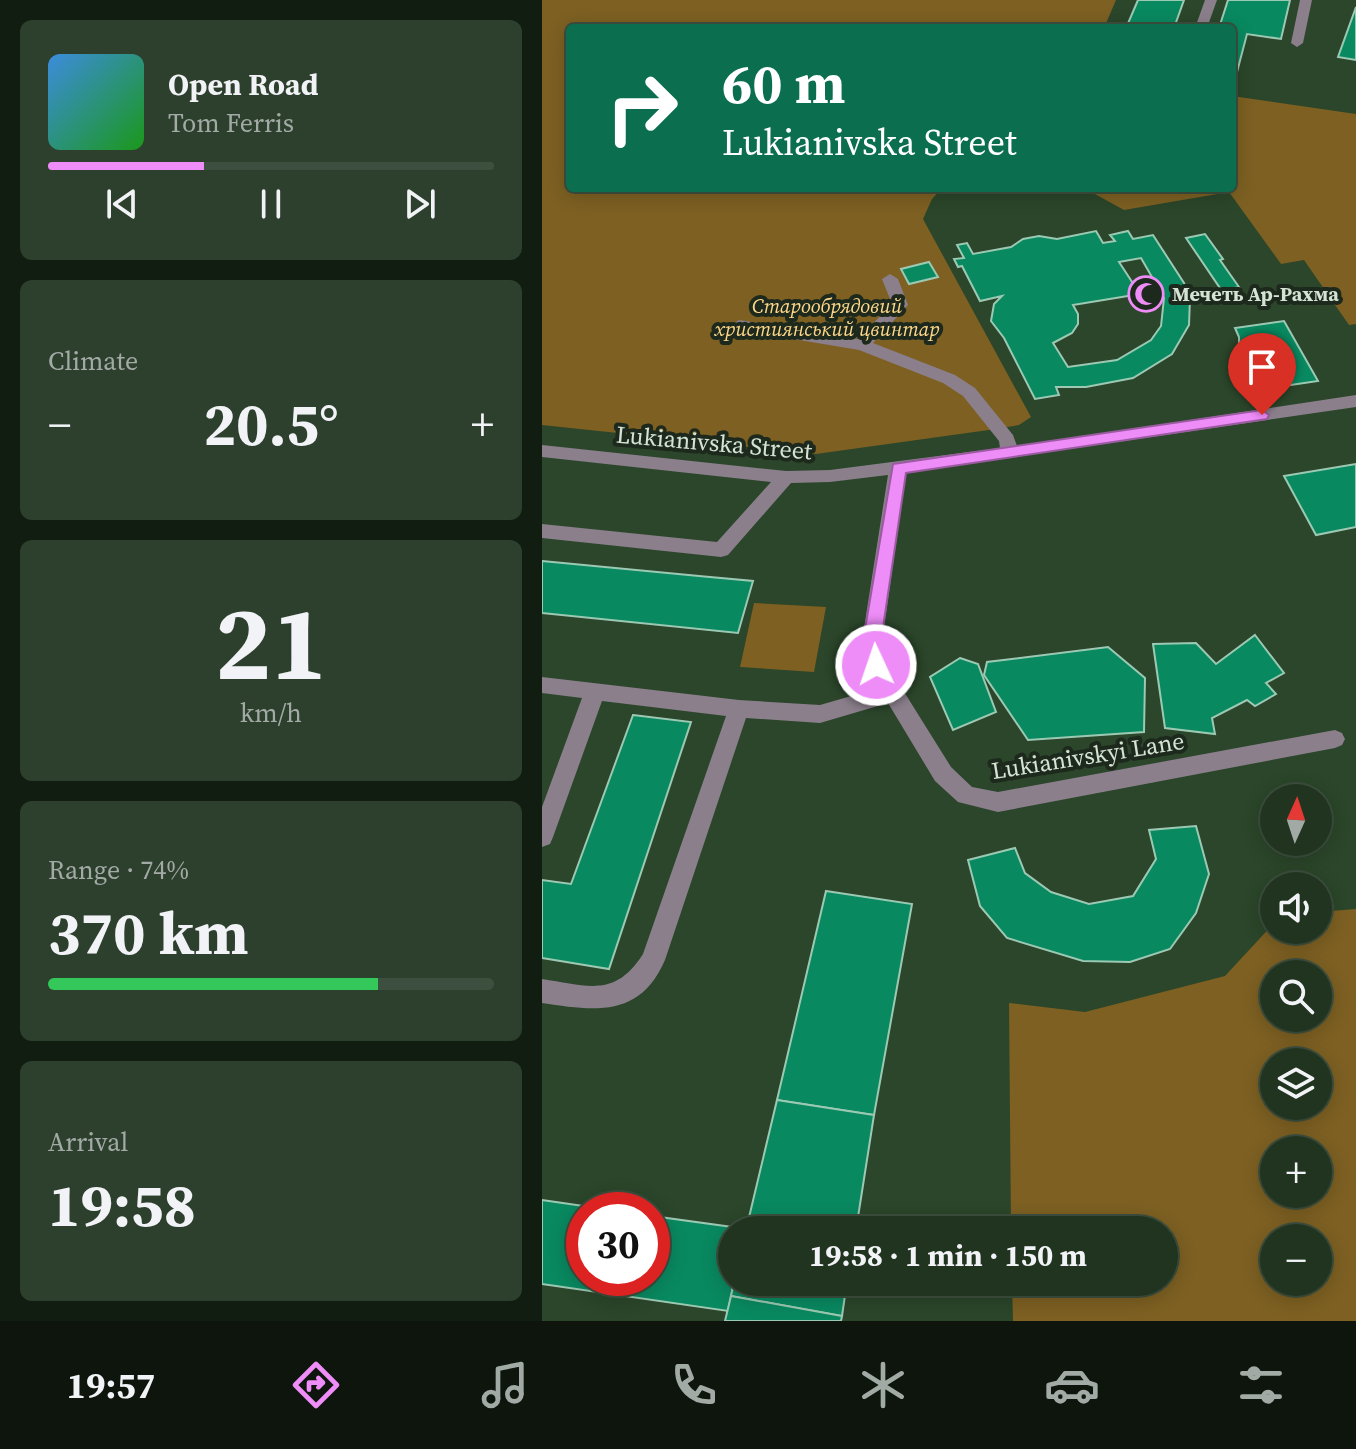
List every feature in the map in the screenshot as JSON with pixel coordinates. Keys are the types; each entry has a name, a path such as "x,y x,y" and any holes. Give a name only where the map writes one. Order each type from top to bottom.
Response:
{"street":[{"path":"1202,24 1211,0"},
{"path":"1297,43 1306,0"},
{"path":"862,345 900,305 890,279"},
{"path":"739,325 862,345 949,379 969,392 1007,439 1010,453"},
{"name":"Lukianivska Street","path":"542,451 786,477 830,476 1010,453 1356,401"},
{"name":"Lukianivskyi Lane","path":"898,468 872,641 876,665 943,774 966,795 998,802 1335,739"},
{"path":"542,531 587,542 706,554 721,550 786,477"},
{"path":"542,685 739,709 820,714 892,693"},
{"path":"542,837 595,692"},
{"path":"542,991 583,997 614,995 635,985 653,960 739,709"}],"green space":[{"name":"Старообрядовий християнський цвинтар","path":"542,0 1116,0 1106,24 566,24 566,192 938,192 923,219 1031,417 1019,425 996,429 816,454 542,425"},
{"path":"1236,97 1356,114 1356,324 1349,325 1304,260 1281,264 1229,192 1236,192"},
{"path":"1091,192 1229,192 1124,210"},
{"path":"754,603 826,607 814,672 740,667"},
{"path":"1356,909 1356,1321 1013,1321 1012,1296 1178,1296 1178,1216 1011,1216 1009,1003 1085,1012 1225,976 1260,938 1260,944 1332,944 1332,911"}],"building":[{"path":"1138,0 1184,0 1175,24 1128,24"},
{"path":"1228,0 1290,0 1281,39 1247,34 1237,72 1236,24 1220,24"},
{"path":"1356,7 1356,60 1338,57"},
{"path":"1096,231 1103,243 1115,241 1110,235 1128,231 1133,239 1153,235 1184,283 1190,298 1189,325 1172,354 1133,378 1086,387 1056,387 1059,395 1035,399 1004,338 991,321 994,304 1002,296 980,301 962,266 958,267 954,259 964,258 957,245 967,243 973,254 1011,247 1023,239 1039,236 1057,239","holes":["1141,258 1164,298 1161,326 1151,340 1117,360 1068,367 1053,343 1072,333 1078,324 1078,314 1073,305 1140,294 1119,262"]},
{"path":"1205,234 1239,287 1222,291 1186,238"},
{"path":"929,262 938,277 909,284 901,269"},
{"path":"1284,321 1318,381 1249,391 1239,372 1239,337 1235,328"},
{"path":"1356,464 1356,527 1316,535 1284,476"},
{"path":"542,561 753,581 738,633 542,613"},
{"path":"1255,635 1284,673 1266,683 1276,694 1255,706 1247,700 1212,718 1215,734 1165,728 1153,644 1196,643 1216,664"},
{"path":"1108,647 1145,678 1144,732 1028,740 984,675 987,662"},
{"path":"960,658 978,664 996,712 953,730 930,677"},
{"path":"633,715 691,722 609,969 542,958 542,880 571,884"},
{"path":"1196,826 1209,874 1196,913 1170,949 1130,962 1083,961 1007,938 980,906 968,860 1015,848 1025,873 1051,892 1089,904 1133,896 1156,859 1149,830"},
{"path":"826,891 912,904 874,1115 777,1100"},
{"path":"777,1100 874,1115 858,1216 749,1216"},
{"path":"542,1200 566,1203 566,1287 542,1284"},
{"path":"670,1218 718,1225 718,1296 731,1296 728,1311 625,1296 670,1296"},
{"path":"731,1296 845,1296 842,1316"},
{"path":"731,1296 842,1316 841,1321 725,1321"}],"place":[{"name":"Мечеть Ар-Рахма","path":"1146,294"}],"route":[{"path":"876,665 872,641 898,468 1262,415"}]}
